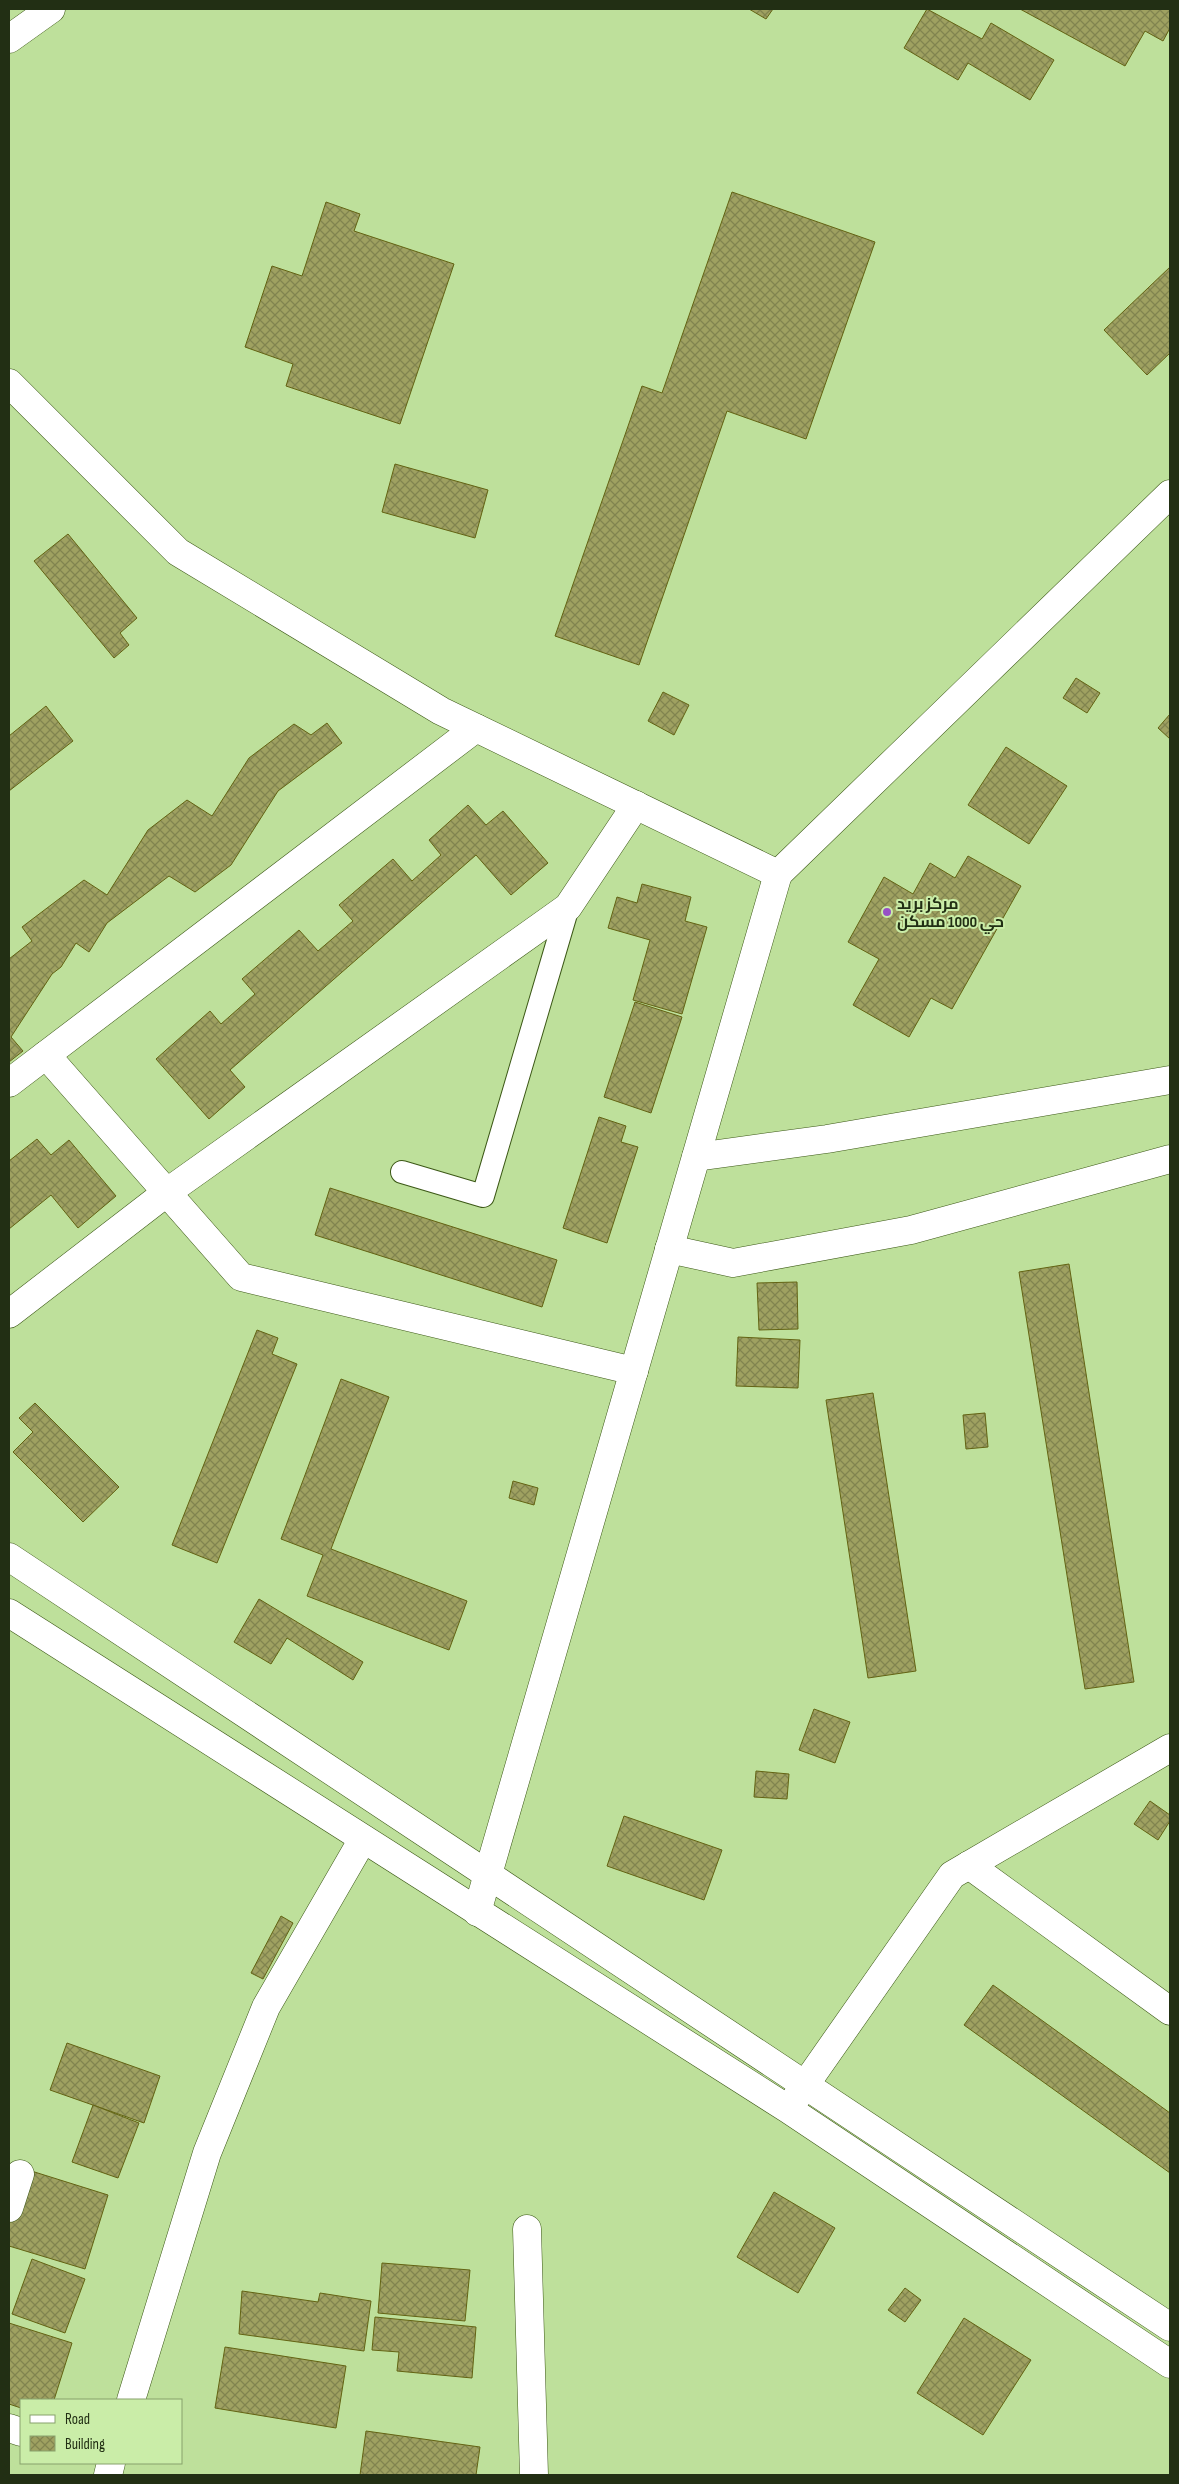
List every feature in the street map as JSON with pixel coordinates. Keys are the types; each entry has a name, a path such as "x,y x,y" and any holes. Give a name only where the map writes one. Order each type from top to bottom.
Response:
{"street":[{"path":"9,39 51,9"},
{"path":"9,382 178,552 441,711 778,874"},
{"path":"477,1912 778,874 1170,494"},
{"path":"9,1083 476,728"},
{"path":"9,1314 166,1192 568,907 636,805"},
{"path":"46,1055 241,1278 634,1371"},
{"path":"696,1157 827,1140 1170,1080"},
{"path":"670,1249 733,1263 911,1230 1170,1159"},
{"path":"9,1557 1170,2327"},
{"path":"9,1613 788,2109 1170,2364"},
{"path":"788,2109 952,1874 1170,1748"},
{"path":"131,2399 207,2153 266,2007 363,1839"},
{"path":"969,1865 1170,2011"},
{"path":"9,2208 20,2174"},
{"path":"527,2228 534,2475"}],"lane":[{"path":"402,1172 483,1196 568,907"}],"building":[{"path":"749,9 773,9 766,19"},
{"path":"927,9 982,39 991,23 1054,60 1030,100 968,63 958,80 904,48"},
{"path":"1020,9 1170,9 1170,28 1163,41 1145,31 1125,66"},
{"path":"732,192 875,242 806,439 727,411 639,665 555,636 642,386 662,393"},
{"path":"326,202 360,214 354,231 454,264 400,424 286,386 293,364 245,347 272,266 302,276"},
{"path":"1170,267 1170,353 1147,375 1104,330"},
{"path":"395,464 488,490 475,538 382,512"},
{"path":"68,534 137,618 120,633 129,645 114,658 34,561"},
{"path":"1076,678 1100,693 1087,713 1063,698"},
{"path":"663,692 689,705 674,735 648,721"},
{"path":"46,706 73,741 9,791 9,736"},
{"path":"1170,714 1170,739 1158,728"},
{"path":"327,723 342,743 278,791 231,865 195,892 169,876 107,923 89,952 76,943 61,967 52,974 11,1037 23,1051 9,1062 9,959 32,941 22,927 84,880 107,895 148,830 187,800 212,816 249,758 294,724 311,735"},
{"path":"1006,747 1067,786 1029,844 968,805"},
{"path":"468,805 486,825 503,811 548,863 511,895 476,855 230,1070 245,1087 209,1119 156,1059 210,1011 221,1024 255,994 242,979 299,930 318,951 353,921 339,905 393,859 412,881 441,855 429,840"},
{"path":"968,856 1021,886 952,1009 931,998 909,1037 853,1005 879,959 848,942 884,877 913,894 930,863 955,878"},
{"path":"642,884 691,897 685,921 707,927 682,1014 633,1000 650,940 608,928 617,897 637,903"},
{"path":"635,1002 682,1017 651,1113 604,1097"},
{"path":"599,1117 626,1126 621,1142 638,1147 607,1243 563,1228"},
{"path":"37,1139 51,1155 69,1140 116,1196 78,1228 51,1195 9,1229 9,1161"},
{"path":"330,1188 557,1260 542,1307 315,1235"},
{"path":"1069,1264 1134,1682 1085,1689 1019,1272"},
{"path":"797,1282 798,1329 759,1330 757,1283"},
{"path":"257,1330 278,1338 272,1354 297,1364 217,1563 172,1545"},
{"path":"738,1337 800,1340 798,1388 736,1386"},
{"path":"341,1379 389,1397 331,1549 467,1601 449,1650 307,1596 323,1555 281,1539"},
{"path":"873,1393 916,1671 868,1678 826,1400"},
{"path":"35,1403 119,1487 83,1522 13,1452 33,1432 19,1418"},
{"path":"985,1413 988,1447 966,1449 963,1415"},
{"path":"513,1481 538,1488 534,1505 509,1498"},
{"path":"259,1599 363,1662 353,1680 287,1638 271,1664 234,1642"},
{"path":"814,1709 850,1722 835,1763 799,1750"},
{"path":"756,1771 789,1774 787,1799 754,1797"},
{"path":"1150,1801 1170,1815 1170,1821 1158,1840 1134,1824"},
{"path":"624,1816 722,1850 704,1900 607,1866"},
{"path":"281,1916 293,1923 263,1979 251,1973"},
{"path":"993,1985 1170,2113 1170,2173 964,2025"},
{"path":"67,2043 160,2076 144,2123 50,2090"},
{"path":"93,2105 139,2123 118,2178 72,2162"},
{"path":"25,2169 108,2195 85,2269 9,2246 9,2221"},
{"path":"774,2192 835,2228 798,2293 737,2257"},
{"path":"32,2259 85,2279 65,2333 12,2314"},
{"path":"382,2263 470,2270 465,2321 378,2313"},
{"path":"905,2288 921,2300 905,2322 888,2310"},
{"path":"242,2291 318,2302 320,2293 371,2301 364,2351 239,2334"},
{"path":"375,2317 476,2327 472,2378 397,2371 399,2352 372,2350"},
{"path":"964,2318 1031,2360 983,2435 917,2393"},
{"path":"9,2323 72,2343 54,2399 20,2399 20,2408 9,2404"},
{"path":"225,2347 346,2366 336,2428 215,2408"},
{"path":"366,2431 480,2447 476,2475 360,2475"}],"place":[{"name":"مركز بريد حي 1000 مسكن","path":"887,912"}]}
